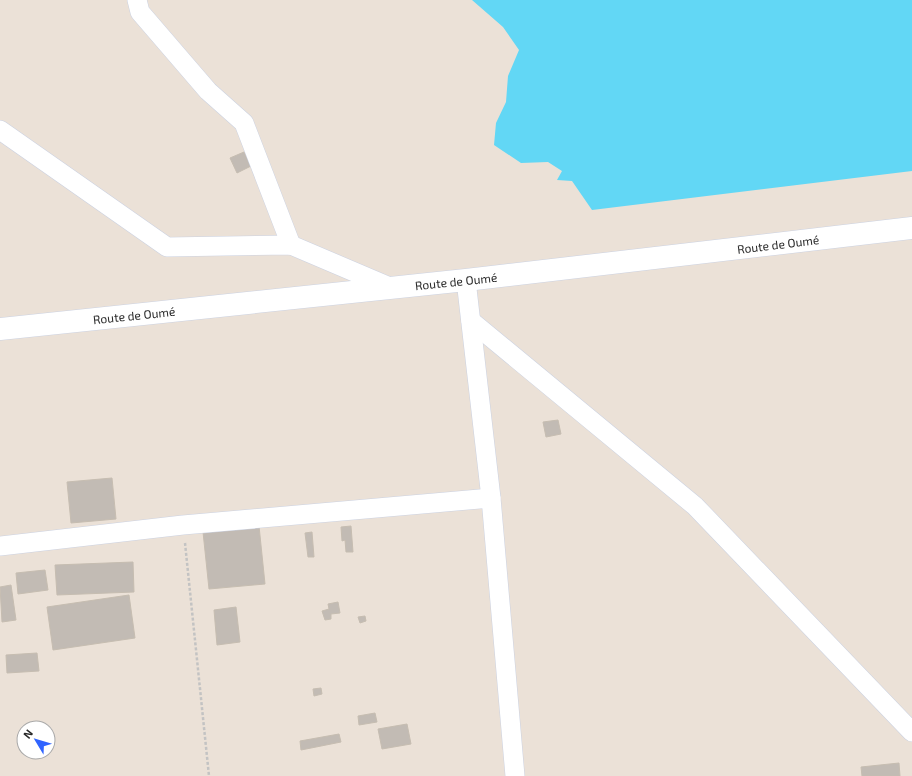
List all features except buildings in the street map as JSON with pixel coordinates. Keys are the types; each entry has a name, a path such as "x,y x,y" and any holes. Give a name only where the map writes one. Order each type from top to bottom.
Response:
{"main road":[{"name":"Route de Oumé","path":"0,329 466,280 912,228"}],"street":[{"path":"138,0 140,12 208,91 244,123 291,245"},
{"path":"0,130 167,247 291,245 392,288"},
{"path":"466,280 491,498 515,776"},
{"path":"471,321 695,506 912,732"},
{"path":"0,546 183,525 491,498"}],"path":[{"path":"183,525 209,776"}],"water":[{"path":"472,0 912,0 912,171 592,210 572,181 557,180 562,171 548,162 521,163 494,145 496,123 506,102 508,76 519,50 503,27"}]}
